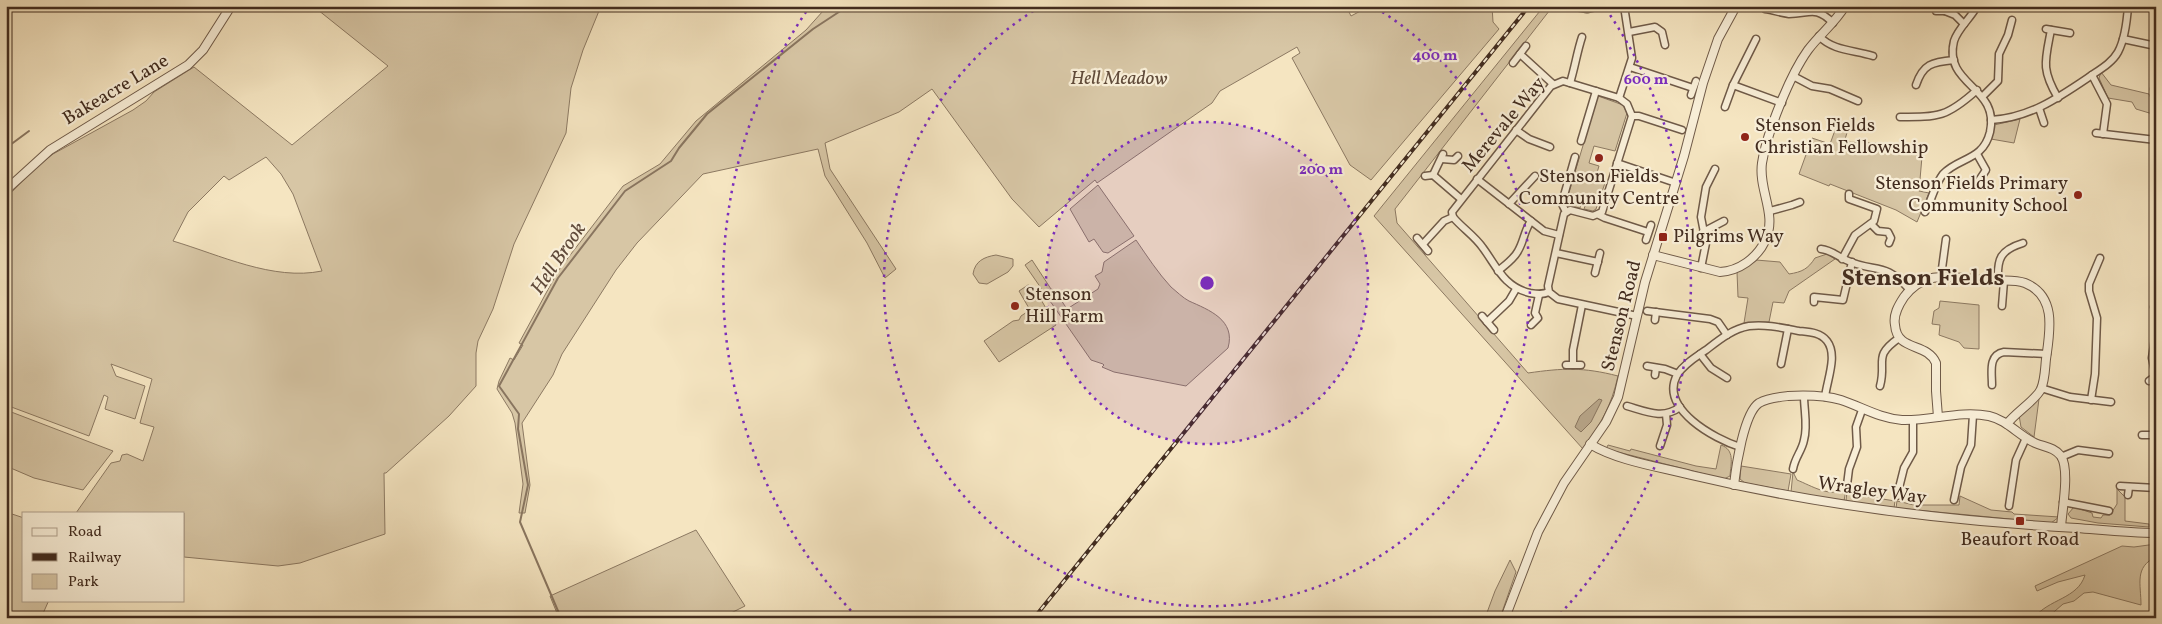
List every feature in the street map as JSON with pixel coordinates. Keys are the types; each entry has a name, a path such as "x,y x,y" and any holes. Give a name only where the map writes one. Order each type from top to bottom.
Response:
{"street":[{"name":"Bakeacre Lane","path":"6,190 50,150 188,65 203,50 231,6"},
{"path":"1570,6 1582,9 1600,6"},
{"path":"1566,212 1570,210 1594,216 1599,214 1604,208 1632,116 1627,104 1619,98 1630,67 1632,52 1624,6"},
{"name":"Stenson Road","path":"1505,618 1538,532 1564,483 1606,422 1618,398 1653,255 1714,51 1736,6"},
{"path":"1653,255 1720,272 1728,271 1751,260 1759,251 1767,236 1770,210 1762,188 1761,171 1766,145 1793,76 1803,57 1819,36 1833,23 1845,6"},
{"path":"1925,212 1942,180 1952,168 1977,154 1988,137 1991,120 1989,108 1983,96 1962,78 1954,60 1954,42 1977,6"},
{"path":"2124,6 2133,6"},
{"path":"1991,120 2017,116 2058,98 2092,75 2115,56 2123,39 2128,6"},
{"path":"1765,9 1775,8 1790,14 1808,10 1818,12 1833,23"},
{"path":"1936,11 1945,9 1964,24"},
{"path":"1983,96 1998,81 1999,54 2008,36 2012,20"},
{"path":"1628,32 1656,28 1662,32 1665,45"},
{"path":"2058,98 2050,84 2045,68 2048,29 2070,34"},
{"path":"1819,36 1832,47 1856,48 1873,56"},
{"path":"1725,107 1745,54 1756,39"},
{"path":"2123,39 2156,46"},
{"path":"1570,83 1583,41"},
{"path":"1513,63 1526,46"},
{"path":"1520,54 1553,84"},
{"path":"1916,86 1926,63 1954,60"},
{"path":"1630,67 1694,88"},
{"path":"2092,75 2106,104 2103,134"},
{"path":"1793,76 1812,86 1830,89 1858,100"},
{"name":"Merevale Way","path":"1453,216 1453,209 1553,84 1563,81 1619,98"},
{"path":"1733,85 1782,104"},
{"path":"1900,117 1908,114 1935,116 1945,114 1977,90"},
{"path":"1581,141 1596,91"},
{"path":"2038,108 2044,123"},
{"path":"1632,116 1639,116 1682,130"},
{"path":"1668,134 1671,127"},
{"path":"1516,130 1529,139 1550,147"},
{"path":"2096,133 2156,140"},
{"path":"1976,185 1986,170 1977,154"},
{"path":"1433,175 1442,156 1454,160 1458,156"},
{"path":"1549,292 1559,235 1566,212 1562,204 1575,157"},
{"path":"1618,163 1676,183"},
{"path":"1701,268 1706,243 1701,217 1706,187 1716,169"},
{"path":"1425,176 1433,175 1461,199"},
{"path":"1509,204 1535,176"},
{"path":"1477,179 1544,231 1559,235"},
{"path":"1842,258 1855,235 1874,221 1877,210 1848,199"},
{"path":"1770,210 1800,202"},
{"path":"1599,214 1605,218 1650,228 1646,240"},
{"path":"1423,244 1444,221 1453,216 1479,243 1498,271 1516,289 1539,295 1549,292"},
{"path":"1498,271 1520,248 1524,232 1531,221"},
{"path":"1704,232 1724,221"},
{"path":"1871,224 1878,231 1888,232 1889,242"},
{"path":"1417,238 1428,251"},
{"path":"1941,276 1940,250 1946,238"},
{"path":"2002,306 1998,263 2001,256 2008,249 2023,243"},
{"path":"1821,248 1852,262 1890,272 1910,290"},
{"path":"1556,253 1598,262"},
{"path":"1595,274 1600,253"},
{"path":"2091,400 2098,344 2097,315 2089,291 2089,284 2100,260"},
{"path":"1814,302 1814,297 1843,300 1852,262"},
{"path":"1938,417 1937,366 1934,358 1927,351 1907,345 1899,338 1894,324 1895,312 1910,290 1922,282 1941,276 2001,281 2016,280 2037,290 2044,298 2050,313 2047,354 2041,388 2007,424"},
{"path":"1487,322 1509,301 1516,289"},
{"path":"1549,292 1554,297 1637,316"},
{"path":"1531,324 1538,318 1536,313 1539,295"},
{"path":"1573,365 1573,350 1582,304"},
{"path":"1647,311 1710,319 1718,322 1727,335"},
{"path":"1655,320 1656,312"},
{"path":"1482,316 1494,330"},
{"path":"1740,447 1711,434 1689,417 1680,407 1674,388 1678,374 1687,364 1727,335 1750,326 1763,326 1818,334 1828,342 1832,358 1825,397"},
{"path":"1781,364 1780,355 1788,329"},
{"path":"2148,381 2156,376 2152,358 2156,332"},
{"path":"1880,386 1884,379 1881,361 1883,352 1899,338"},
{"path":"1992,385 1988,369 1994,357 2001,352 2047,354"},
{"path":"1700,354 1711,368 1719,370 1727,378"},
{"path":"1647,366 1678,374"},
{"path":"1655,375 1656,368"},
{"path":"2041,388 2070,397 2091,400 2102,405 2111,402"},
{"path":"1793,469 1792,459 1802,446 1805,436 1804,396"},
{"path":"1734,485 1740,447 1750,414 1758,405 1778,397 1825,397 1841,400 1882,417 1913,420 1974,415 1988,416 2007,424 2036,444 2054,449 2061,457 2065,469 2061,527"},
{"path":"1626,406 1637,406 1650,413 1666,414 1680,407"},
{"path":"1846,485 1844,477 1856,451 1856,427 1862,410"},
{"path":"1660,446 1667,425 1666,414"},
{"path":"1954,500 1961,467 1971,445 1974,415"},
{"path":"1897,496 1904,468 1913,452 1913,420"},
{"path":"2142,435 2152,433"},
{"path":"2010,506 2016,460 2026,438"},
{"name":"Wragley Way","path":"1590,444 1604,451 1641,462 1734,485 1894,512 2061,527 2156,533"},
{"path":"2061,457 2078,450 2100,457 2109,454"},
{"path":"2120,486 2156,488"},
{"path":"2128,495 2129,487"},
{"path":"2063,502 2077,503 2098,513 2109,510"}],"green space":[{"path":"313,6 601,6 583,50 571,88 566,133 514,244 493,309 478,341 476,386 449,416 384,473 385,534 300,563 278,566 185,557 185,512 77,512 111,463 120,461 122,455 127,454 143,461 154,427 140,423 152,379 111,364 116,376 145,386 135,419 105,409 108,397 104,395 89,436 6,405 6,198 35,168 53,154 133,110 146,101 154,92 194,67 292,145 388,66","holes":["266,157 281,174 293,194 322,271 303,273 266,270 173,241 188,212 224,176 229,180"]},
{"name":"Hell Meadow","path":"831,6 1346,6 1351,16 1370,6 1492,6 1493,22 1499,29 1371,180 1350,165 1292,58 1300,53 1297,47 1220,91 1212,103 1097,183 1095,180 1039,227 1012,199 932,89 899,112 825,143 830,169 896,269 885,278 867,243 825,176 818,149 703,174 637,243 616,270 562,354 553,375 522,423 530,485 525,513 519,513 523,484 515,423 512,413 497,389 510,358 514,360 523,345 519,343 558,271 623,186 660,164 696,121 806,30 823,11"},
{"path":"1544,6 1553,6 1395,209 1397,223 1528,373 1573,369 1618,376 1605,414 1583,449 1374,216"},
{"path":"2101,72 2111,85 2149,94 2153,103 2156,104 2156,115 2136,109 2132,102 2108,98 2099,78"},
{"path":"1598,96 1623,105 1627,113 1615,151 1594,146 1589,163 1599,166 1596,176 1601,178 1600,182 1605,183 1596,209 1593,211 1584,209 1586,203 1582,202 1580,208 1565,205"},
{"path":"2020,119 2014,143 1991,139 1994,125"},
{"path":"1838,122 1849,126 1843,146 1845,142 1923,145 1919,191 1929,193 1917,222 1896,210 1799,174 1812,138 1830,144"},
{"path":"1098,185 1134,236 1108,253 1103,252 1094,239 1089,242 1070,209"},
{"path":"1136,240 1171,287 1187,300 1219,317 1228,330 1228,348 1186,386 1114,372 1102,367 1103,364 1091,360 1025,265 1032,260 1067,309 1098,289 1100,284 1095,276 1102,272 1104,262"},
{"path":"1827,254 1835,259 1789,291 1784,303 1773,302 1769,322 1744,323 1748,298 1738,297 1737,272 1756,260 1780,262 1789,274 1794,273 1810,265 1815,258"},
{"path":"996,255 1013,259 1013,266 1008,272 987,284 979,283 973,274 976,266 984,258"},
{"path":"1028,285 1034,288 1056,325 999,362 984,341 1013,321 1019,320 1021,316 1030,310 1019,291"},
{"path":"1940,301 1979,305 1979,349 1964,348 1959,342 1939,335 1940,325 1932,324 1934,311 1939,308"},
{"path":"2039,399 2034,437 2021,427 2019,415"},
{"path":"6,410 113,451 83,490 34,478 6,466"},
{"path":"1608,445 1716,469 1721,445 1730,454 1730,476 1724,479 1606,449"},
{"path":"1741,466 1791,474 1788,491 1745,483 1740,479"},
{"path":"1793,472 1797,480 1827,492 1846,489 1844,501 1791,492"},
{"path":"2117,484 2118,490 2125,497 2125,521 2149,524 2149,527 2098,523 2071,518 2068,514 2074,507 2092,513 2093,517 2101,518 2103,515 2110,515 2117,504"},
{"path":"1847,490 1852,494 1895,501 1894,508 1846,501"},
{"path":"1960,496 1991,510 2012,512 2014,514 2059,517 2051,523 1896,508 1897,501 1914,505 1959,505"},
{"path":"6,512 22,517 22,602 48,602 41,618 6,618"},
{"path":"696,530 745,606 721,618 559,618 550,596"},
{"path":"2156,544 2156,557 2144,566 2140,577 2141,605 2093,592 2084,593 2074,601 2063,604 2047,618 2034,618 2047,607 2076,589 2085,575 2058,582 2037,591 2035,586 2122,546 2134,547"},
{"path":"1510,560 1516,572 1500,618 1485,618 1495,591"}],"shaded area":[{"path":"1599,399 1602,400 1591,422 1581,432 1575,427 1580,416"}],"waterway":[{"name":"Hell Brook","path":"561,618 520,522 528,485 518,429 519,414 499,386 558,278 625,191 671,161 679,148 707,114 813,29 848,6"},
{"path":"6,148 29,131"}],"railway":[{"path":"1034,618 1529,6"}],"place":[{"name":"Stenson Fields Christian Fellowship","path":"1745,137"},
{"name":"Stenson Fields Community Centre","path":"1599,158"},
{"name":"Stenson Fields Primary Community School","path":"2078,195"},
{"name":"Pilgrims Way","path":"1663,237"},
{"name":"Stenson Hill Farm","path":"1015,306"},
{"name":"Beaufort Road","path":"2020,521"}],"district":[{"name":"Stenson Fields","path":"1923,279"}]}
